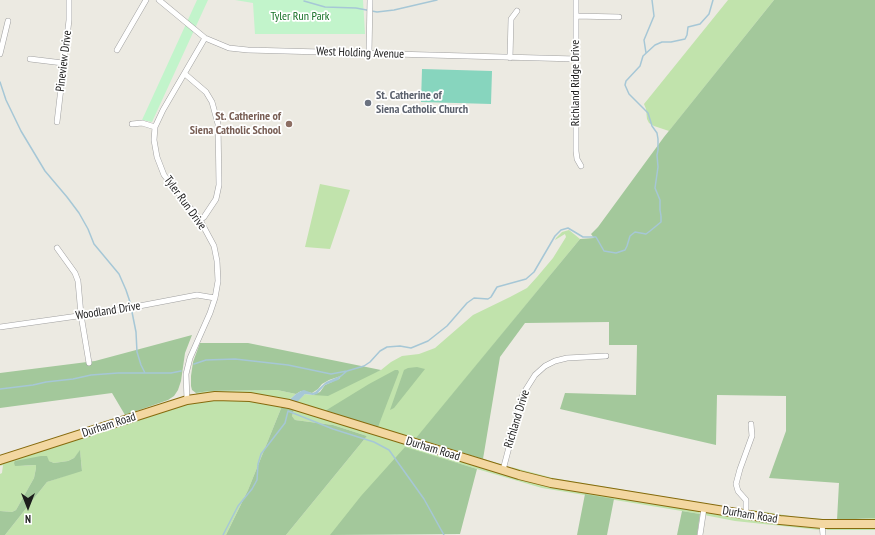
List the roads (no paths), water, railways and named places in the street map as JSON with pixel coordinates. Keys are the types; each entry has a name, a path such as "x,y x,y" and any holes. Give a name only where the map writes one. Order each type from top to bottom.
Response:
{"main road":[{"name":"Durham Road","path":"0,460 187,400 215,396 231,396 289,404 503,470 551,483 746,516 801,523 875,524"}],"street":[{"name":"Pineview Drive","path":"57,122 69,20 69,0"},
{"path":"117,50 146,0"},
{"name":"West Holding Avenue","path":"159,0 205,38 229,48 248,50 576,59"},
{"path":"369,53 370,0"},
{"name":"Richland Ridge Drive","path":"576,0 576,151 577,159 581,166"},
{"path":"510,58 511,19 517,11"},
{"path":"576,16 619,17"},
{"path":"0,54 8,21"},
{"name":"Tyler Run Drive","path":"187,400 186,374 190,358 215,298 218,281 217,261 214,246 200,220 164,175 154,140 155,127 163,110 205,38"},
{"path":"30,59 63,63"},
{"path":"185,74 206,92 212,102 218,124 219,185 216,199 204,217 200,220"},
{"path":"132,124 142,123 155,127"},
{"path":"57,248 75,273 78,281 81,315 90,363"},
{"name":"Woodland Drive","path":"0,327 113,311 197,295 215,298"},
{"name":"Richland Drive","path":"503,470 523,394 535,375 545,366 566,358 606,356"},
{"path":"746,516 746,500 738,491 736,481 752,436 751,424"},
{"path":"700,535 704,508"},
{"path":"822,524 823,535"}],"water":[{"path":"342,375 338,380 325,385 317,394 305,394 296,403 288,401 296,394 304,390 312,393 315,392 326,382"}],"waterway":[{"path":"304,1 325,7 356,8 377,12 394,10 437,0"},
{"path":"646,53 644,40 654,16 652,0"},
{"path":"194,364 206,360 235,359 288,365 331,374 347,371 364,366 380,351 387,347 400,346 411,348 428,341 447,326 467,303 474,298 488,299 497,287 526,279 534,272 555,236 561,230 568,228 583,237 596,237 604,251 616,253 625,250 630,236 635,232 646,234 661,222 660,200 655,188 658,167 657,133 652,126 648,113 629,94 625,85 626,81 640,66 643,56 655,45 662,42 685,39 688,27 700,24 709,14 713,0"},
{"path":"0,82 6,100 21,131 45,171 79,213 94,244 119,274 131,305"},
{"path":"132,312 136,332 137,352 145,373"},
{"path":"0,389 73,379 91,375 118,373 171,373 181,371"},
{"path":"341,376 347,371"},
{"path":"223,535 238,506 252,489 257,480 258,464 261,454 285,423 288,411 333,429 374,442 389,450 424,499 444,535"}],"place":[{"name":"St. Catherine of Siena Catholic Church","path":"368,103"},
{"name":"St. Catherine of Siena Catholic School","path":"289,124"}],"park label":[{"name":"Tyler Run Park","path":"300,17"}]}
